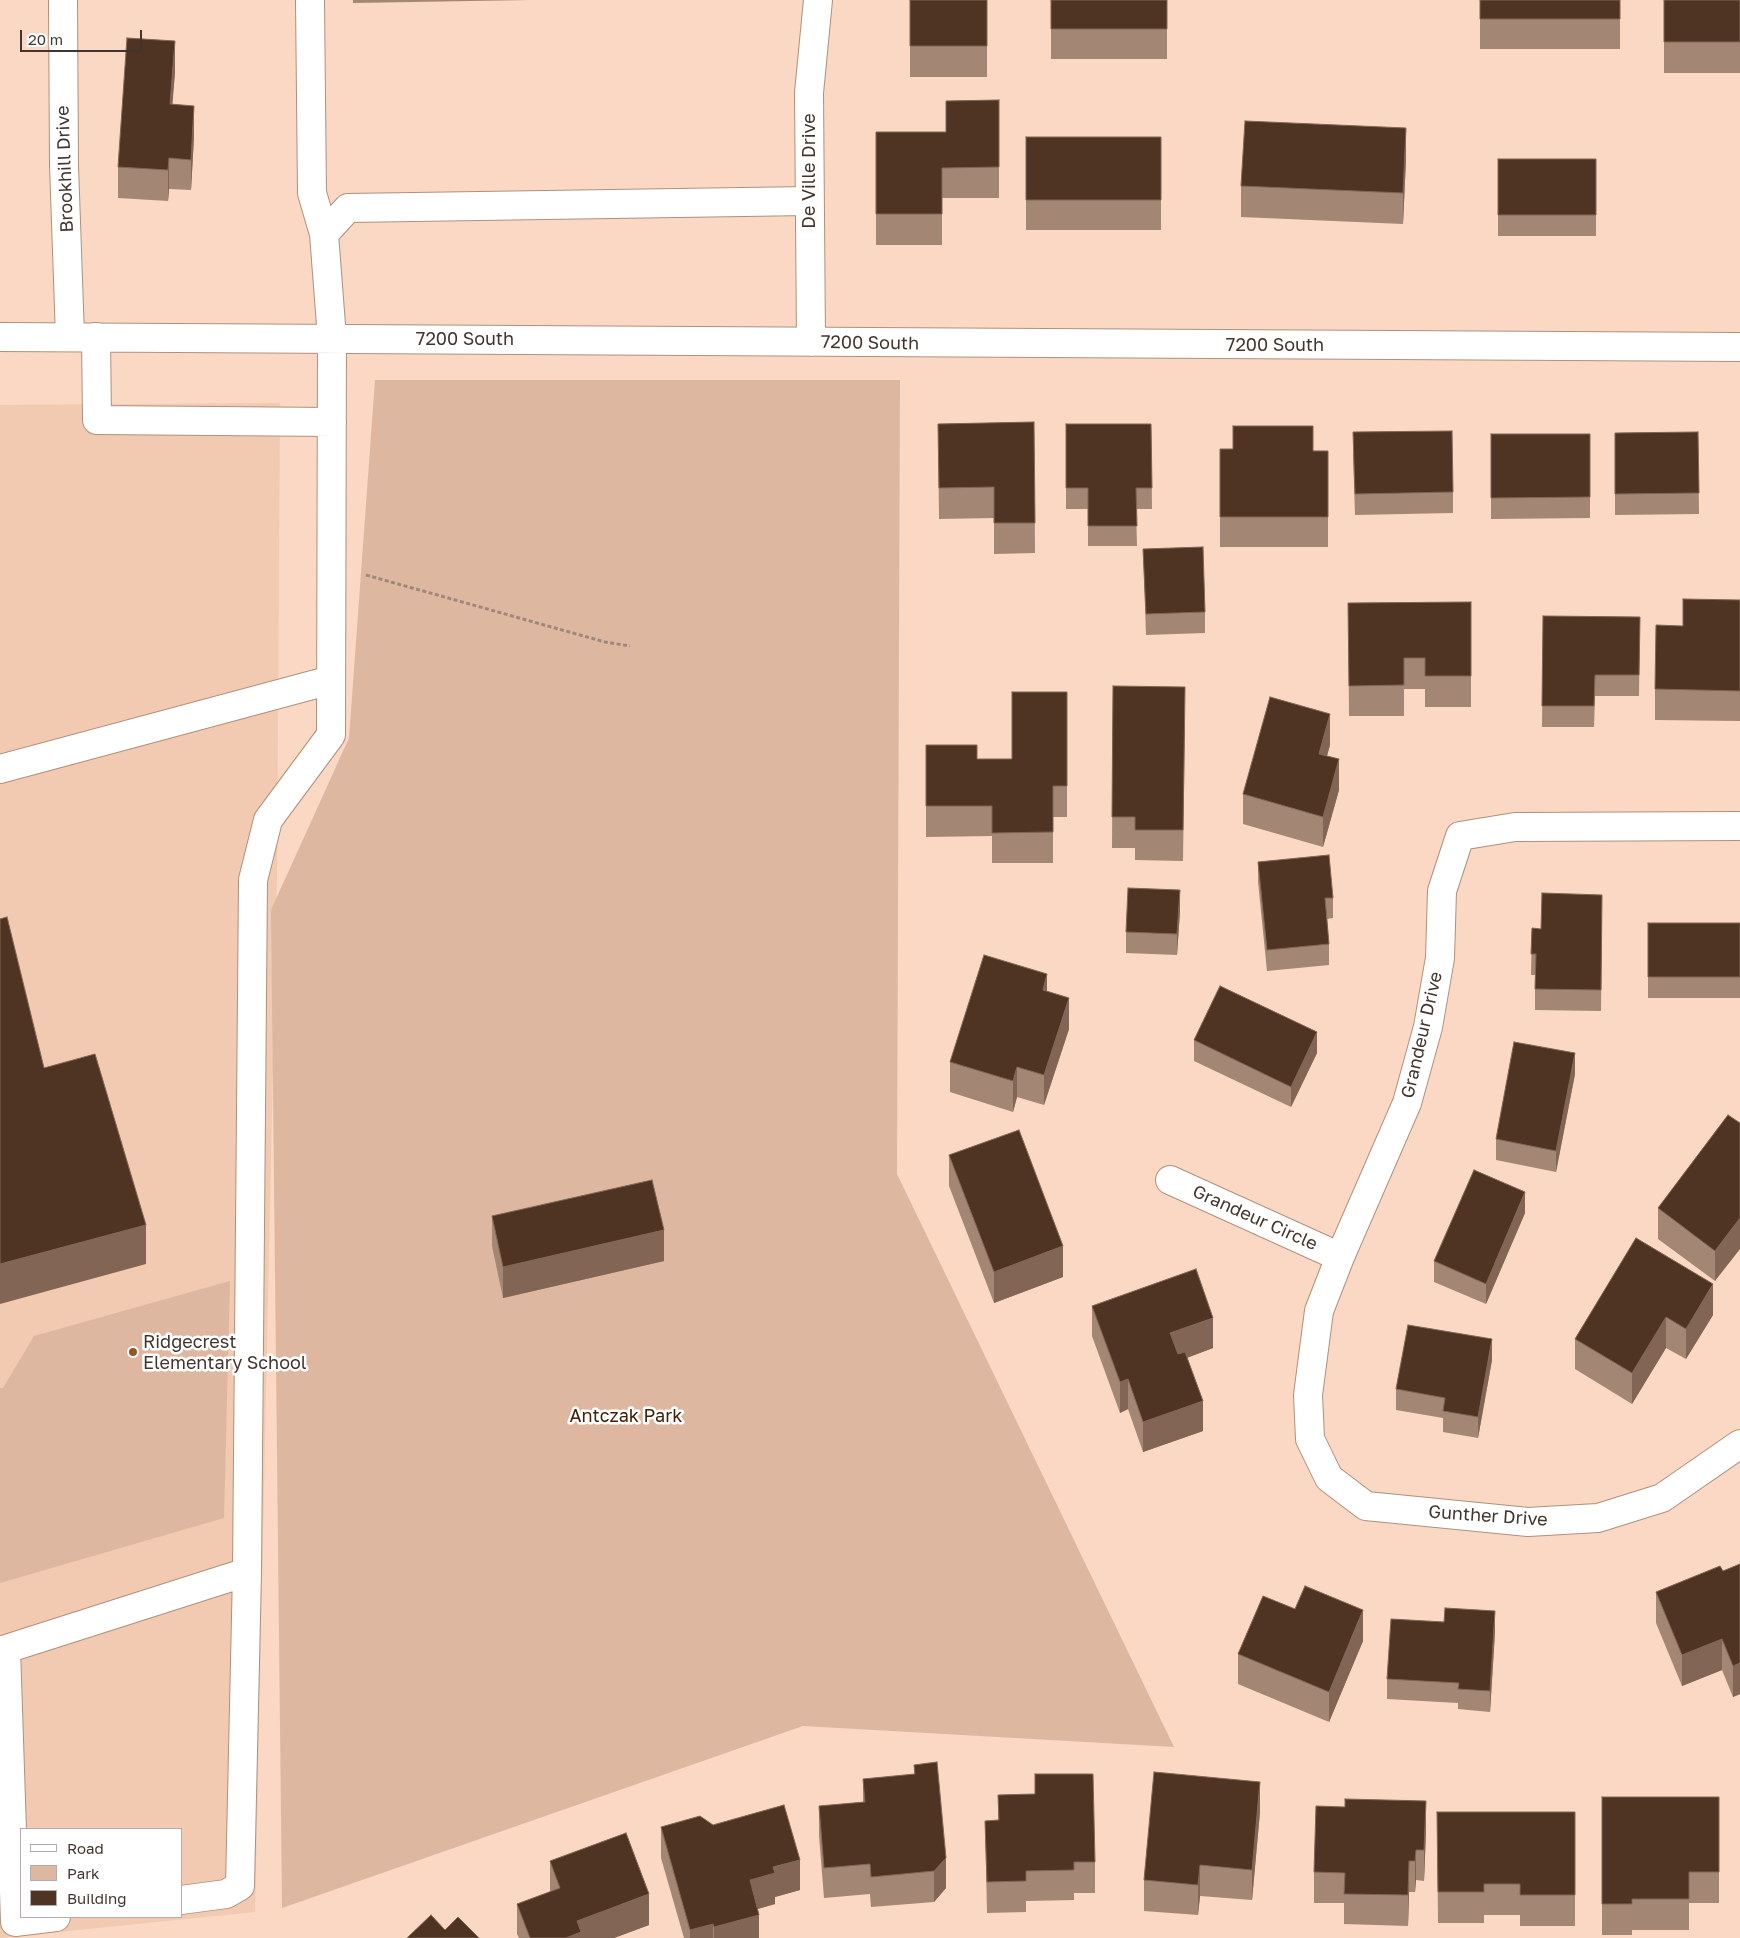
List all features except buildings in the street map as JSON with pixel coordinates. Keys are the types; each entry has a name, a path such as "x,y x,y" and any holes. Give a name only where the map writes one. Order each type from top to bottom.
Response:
{"street":[{"name":"Brookhill Drive","path":"63,0 64,165 83,337 97,420 332,422"},
{"path":"182,1900 226,1894 240,1886 247,1572 253,880 268,820 331,735 332,338 324,234 312,193 310,0"},
{"name":"De Ville Drive","path":"810,342 810,93 818,0"},
{"path":"324,234 348,208 809,201"},
{"name":"7200 South","path":"0,337 1740,347"},
{"path":"0,768 331,680"},
{"name":"Grandeur Drive","path":"1366,1506 1329,1478 1310,1438 1308,1394 1319,1310 1407,1103 1428,1027 1438,968 1442,891 1460,836 1515,827 1740,826"},
{"name":"Grandeur Circle","path":"1170,1180 1340,1257"},
{"name":"Gunther Drive","path":"1366,1506 1528,1522 1598,1518 1662,1498 1740,1444"},
{"path":"48,1918 15,1922 6,1648 247,1572"}],"path":[{"path":"332,565 605,642 630,646"}],"shaded area":[{"name":"Ridgecrest Elementary School","path":"280,403 277,876 255,1912 0,1938 0,405"}],"green space":[{"name":"Antczak Park","path":"375,380 900,380 897,1174 1174,1747 803,1726 282,1908 271,910 349,738"},
{"path":"230,1281 224,1518 0,1583 0,1388 3,1388 34,1336"}],"place":[{"name":"Ridgecrest Elementary School","path":"133,1352"}]}
